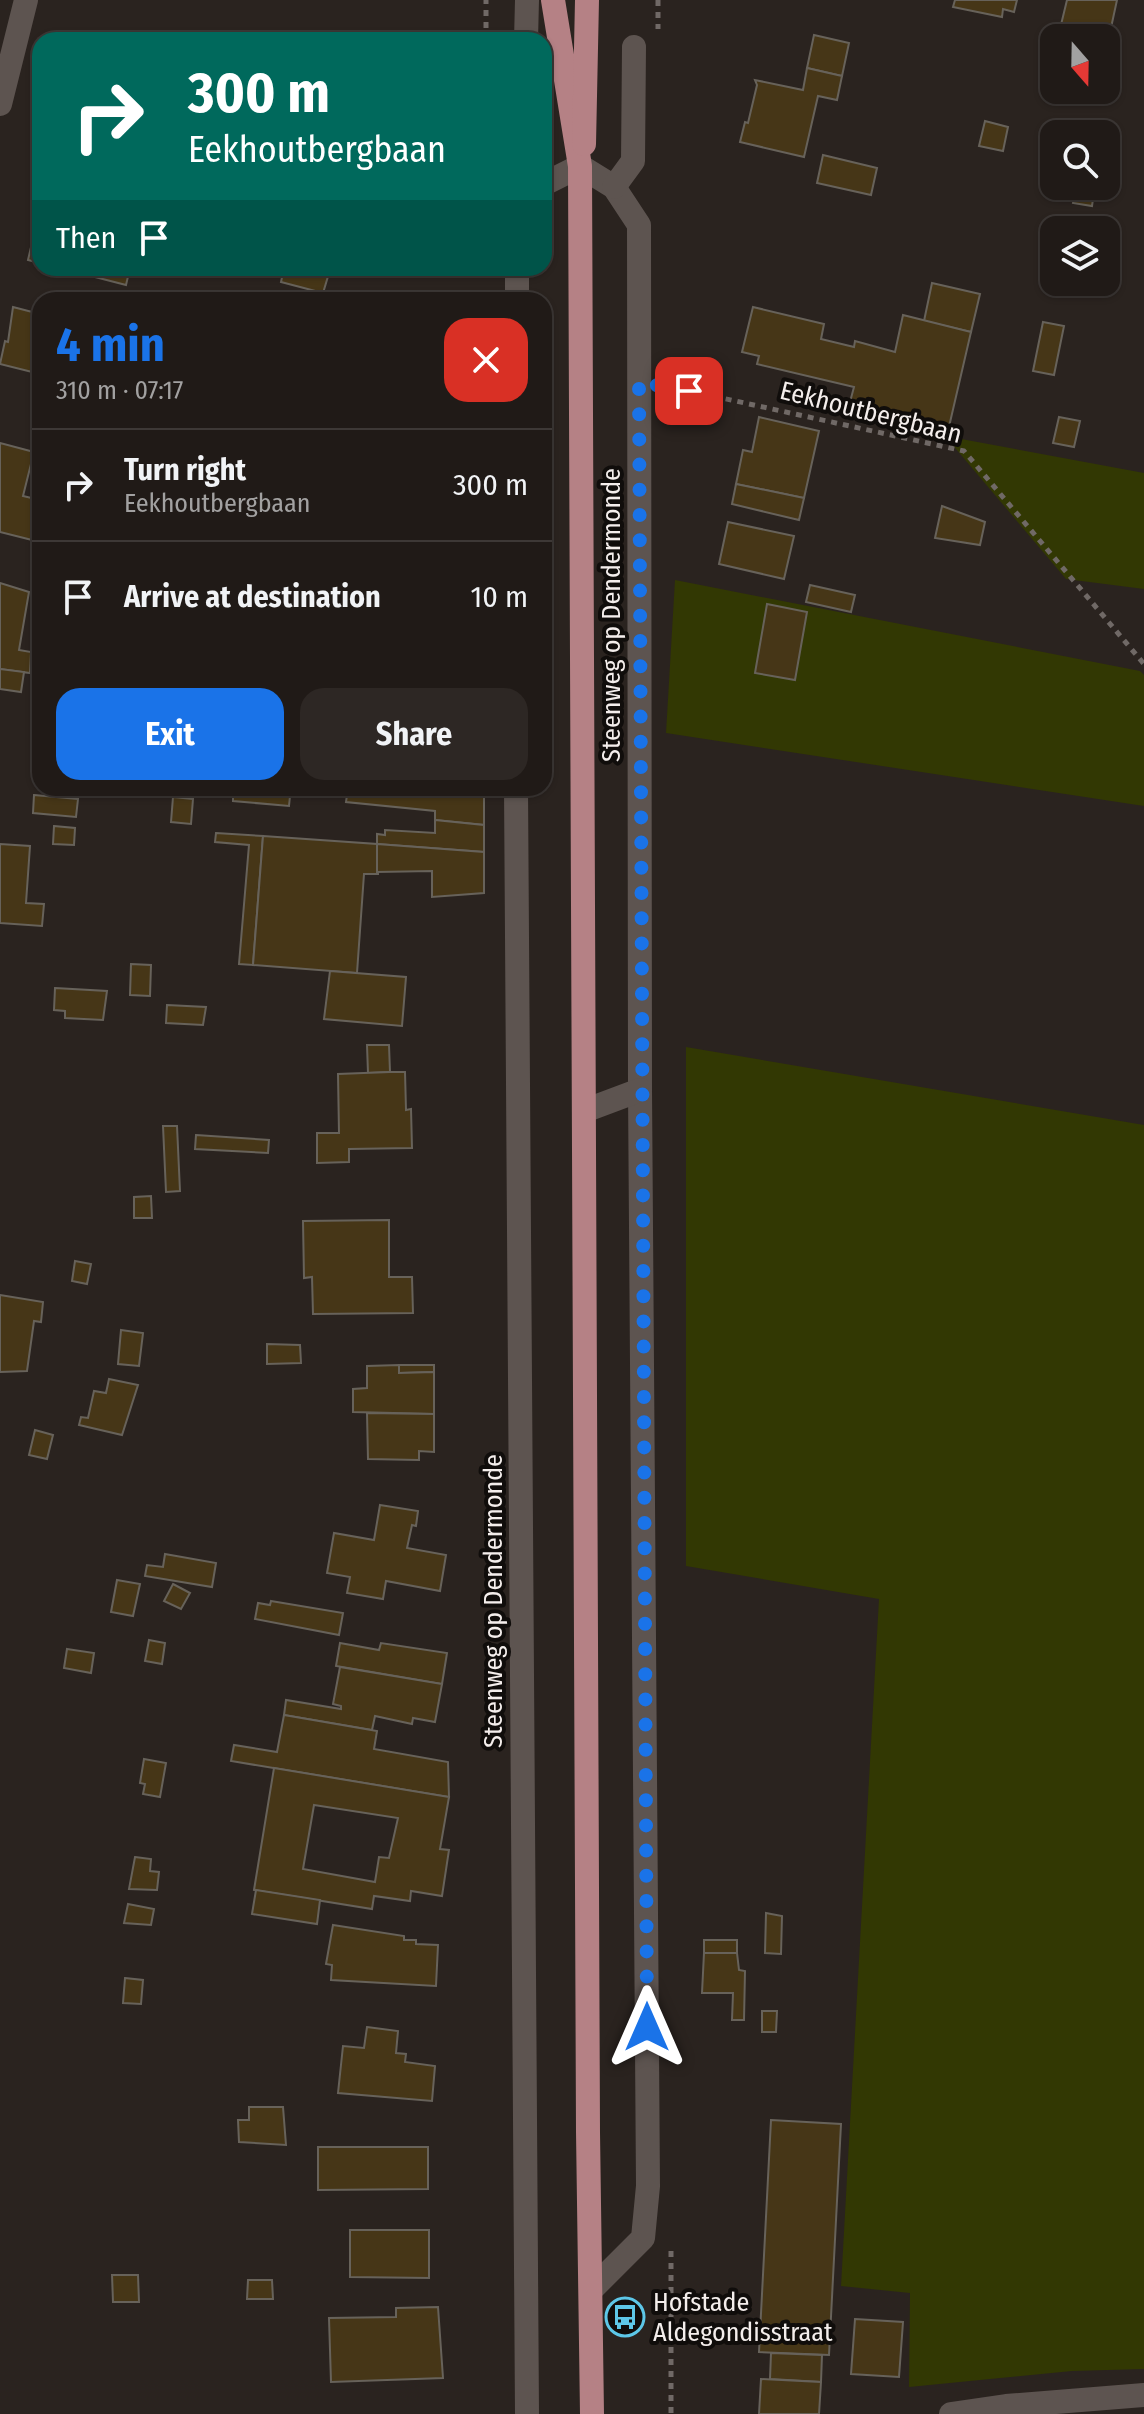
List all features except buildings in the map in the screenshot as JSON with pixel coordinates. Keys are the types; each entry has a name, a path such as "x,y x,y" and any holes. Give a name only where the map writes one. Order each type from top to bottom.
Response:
{"main road":[{"name":"Steenweg op Dendermonde","path":"553,0 580,166 588,2132 592,2414"},
{"name":"Steenweg op Dendermonde","path":"580,166 587,133 587,0"}],"street":[{"path":"0,104 26,0"},
{"path":"526,32 527,0"},
{"path":"614,187 633,161 634,47"},
{"path":"552,180 580,166"},
{"name":"Steenweg op Dendermonde","path":"580,166 614,187 639,225 640,1090 648,2186 643,2238 592,2289"},
{"name":"Steenweg op Dendermonde","path":"516,796 527,2414"},
{"path":"584,1111 640,1090"},
{"path":"951,2414 1006,2406 1144,2395"}],"path":[{"path":"486,0 486,32"},
{"name":"Eekhoutbergbaan","path":"639,382 964,451 1144,664"}],"green space":[{"path":"945,436 1144,473 1144,589 1066,579"},
{"path":"675,580 1140,671 1144,675 1144,806 666,733"},
{"path":"686,1047 1144,1125 1144,2369 1072,2371 909,2387 910,2293 841,2286 879,1599 686,1566"}],"place":[{"name":"Hofstade Aldegondisstraat","path":"625,2317"}],"route":[{"path":"647,2027 639,382 689,391"}]}
